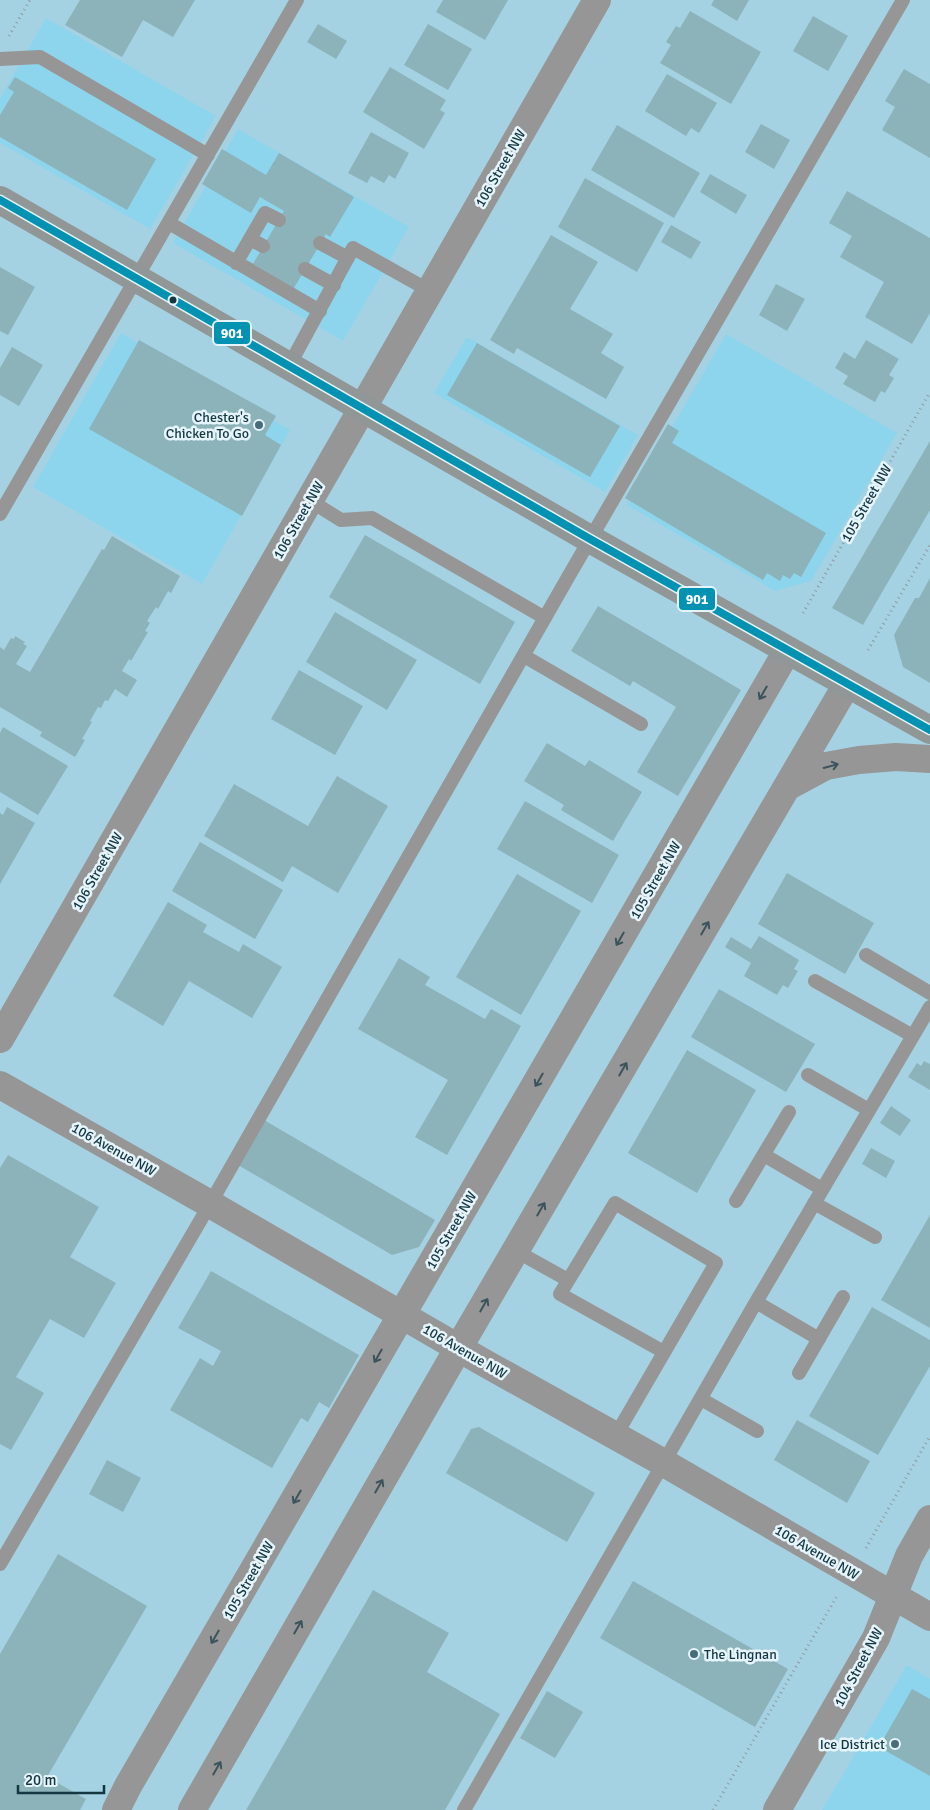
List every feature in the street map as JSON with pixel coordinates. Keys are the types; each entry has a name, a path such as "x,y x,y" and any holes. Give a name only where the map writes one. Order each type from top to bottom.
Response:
{"main road":[{"path":"0,200 590,539 930,730"}],"street":[{"name":"106 Street NW","path":"0,1039 597,0"},
{"name":"105 Street NW","path":"116,1810 133,1777 787,651"},
{"path":"192,1810 459,1347 848,684"},
{"path":"787,787 826,766 859,760 896,757 930,759"},
{"name":"106 Avenue NW","path":"0,1085 664,1462 930,1617"},
{"name":"104 Street NW","path":"777,1810 876,1638 909,1556 930,1520"}],"lane":[{"path":"0,514 297,0"},
{"path":"0,1564 210,1204 590,539 902,0"},
{"path":"0,59 40,57 208,155"},
{"path":"236,263 265,213 279,220"},
{"path":"169,222 320,311"},
{"path":"250,239 263,246"},
{"path":"320,243 348,258"},
{"path":"289,366 353,248 430,291"},
{"path":"305,269 334,285"},
{"path":"309,500 341,520 372,518 545,618"},
{"path":"524,656 641,724"},
{"path":"866,955 930,993"},
{"path":"815,981 913,1036"},
{"path":"464,1810 756,1302 930,1007"},
{"path":"808,1075 869,1110"},
{"path":"736,1200 789,1112"},
{"path":"764,1155 822,1189"},
{"path":"814,1203 874,1236"},
{"path":"616,1435 716,1263 615,1204 560,1294 664,1352"},
{"path":"516,1251 568,1280"},
{"path":"799,1373 843,1297"},
{"path":"756,1302 820,1339"},
{"path":"700,1399 757,1431"}],"path":[{"path":"9,38 30,0"},
{"name":"105 Street NW","path":"803,613 930,392"},
{"path":"868,650 930,545"},
{"path":"713,1810 851,1572 874,1537 930,1436"}],"shaded area":[{"path":"46,18 216,116 150,229 0,143 0,98"},
{"path":"238,129 409,227 343,341 173,243"},
{"path":"121,333 290,430 202,584 33,487"},
{"path":"726,334 897,433 811,581 775,591 627,505"},
{"path":"467,337 638,435 605,492 434,393"},
{"name":"Ice District","path":"907,1665 930,1679 930,1810 822,1810"}],"building":[{"path":"80,0 195,0 173,37 143,20 122,57 65,25"},
{"path":"443,0 508,0 485,40 436,12"},
{"path":"714,0 749,0 737,21 711,5"},
{"path":"690,11 761,52 731,104 660,63 671,45 666,42 676,26 680,28"},
{"path":"813,16 848,36 828,71 793,51"},
{"path":"318,24 347,41 336,59 307,42"},
{"path":"428,24 472,49 448,90 404,65"},
{"path":"390,67 446,100 440,110 445,113 424,149 363,112"},
{"path":"904,69 930,84 930,158 882,130 895,107 885,101"},
{"path":"667,74 717,103 699,133 691,128 686,136 645,111"},
{"path":"15,77 156,159 127,210 0,137 0,115 14,92 8,88"},
{"path":"761,124 790,140 774,169 745,152"},
{"path":"617,125 700,173 674,218 591,170"},
{"path":"371,132 409,153 395,179 389,175 384,183 371,176 367,183 348,173"},
{"path":"222,149 266,175 279,153 354,197 330,237 326,234 294,288 253,264 284,211 260,197 251,213 202,184"},
{"path":"710,174 747,195 736,214 700,192"},
{"path":"585,178 664,223 637,272 558,227"},
{"path":"847,191 930,238 930,313 912,344 865,317 884,282 840,257 852,236 829,223"},
{"path":"671,225 701,242 691,259 661,242"},
{"path":"551,235 598,262 570,309 613,334 601,353 624,367 606,399 517,348 514,354 490,340"},
{"path":"0,267 35,287 8,335 0,331"},
{"path":"776,284 805,299 787,331 759,315"},
{"path":"139,340 276,416 265,435 281,445 242,516 89,429"},
{"path":"866,340 899,359 889,375 894,378 885,393 881,391 875,402 843,384 848,376 835,368 844,352 855,359"},
{"path":"477,343 620,426 590,477 447,395"},
{"path":"12,347 43,365 19,406 0,395 0,368"},
{"path":"668,424 679,431 672,443 826,533 801,577 794,573 790,579 783,575 780,581 767,573 763,580 625,498"},
{"path":"930,441 930,510 863,625 832,608"},
{"path":"365,535 515,622 480,684 329,597"},
{"path":"112,536 180,576 171,593 168,591 158,609 156,607 147,621 150,623 145,631 148,632 131,661 129,659 122,671 137,680 127,697 115,689 108,701 105,700 101,708 98,707 82,739 85,740 75,757 40,736 42,732 0,707 0,647 4,650 11,638 14,639 15,636 25,642 23,644 27,646 16,664 30,672 102,549 104,550"},
{"path":"930,578 930,683 903,667 894,635 915,598 919,598"},
{"path":"598,606 741,690 678,796 637,772 676,707 633,681 630,686 571,651"},
{"path":"335,612 417,660 387,710 306,662"},
{"path":"299,670 363,706 335,755 271,719"},
{"path":"3,727 68,766 38,815 0,792 0,733"},
{"path":"547,743 585,766 589,760 642,792 613,841 561,810 564,805 524,781"},
{"path":"337,776 388,806 338,893 292,866 283,882 204,836 234,784 308,826"},
{"path":"525,801 619,855 592,903 497,849"},
{"path":"7,807 35,823 0,884 0,813 3,815"},
{"path":"200,842 283,890 255,939 172,891"},
{"path":"787,873 874,923 845,974 758,924"},
{"path":"517,874 581,911 521,1015 456,977"},
{"path":"168,902 207,925 203,932 239,952 243,944 282,967 252,1018 189,981 163,1026 113,996"},
{"path":"759,936 799,960 794,969 798,971 788,988 783,985 777,995 744,976 751,963 725,947 731,937 751,949"},
{"path":"399,958 430,977 425,985 485,1019 491,1009 521,1026 447,1155 415,1137 448,1080 358,1029"},
{"path":"719,989 815,1044 786,1092 691,1037"},
{"path":"687,1050 756,1090 697,1193 628,1153"},
{"path":"924,1061 930,1064 930,1090 908,1077 917,1063 921,1066"},
{"path":"891,1106 911,1120 900,1136 880,1123"},
{"path":"264,1120 435,1220 419,1247 392,1255 238,1165"},
{"path":"871,1148 895,1161 886,1178 862,1164"},
{"path":"8,1155 99,1207 70,1257 116,1283 84,1338 50,1319 16,1377 44,1393 11,1450 0,1444 0,1168"},
{"path":"930,1215 930,1328 881,1300"},
{"path":"211,1271 359,1355 329,1408 319,1402 308,1422 301,1418 272,1468 170,1410 200,1358 213,1366 221,1351 178,1328"},
{"path":"872,1307 930,1340 930,1366 878,1455 809,1416"},
{"path":"797,1420 870,1461 847,1503 774,1460"},
{"path":"479,1427 595,1493 567,1542 446,1473 471,1429"},
{"path":"107,1460 141,1478 123,1512 89,1494"},
{"path":"58,1554 147,1606 47,1777 86,1799 80,1810 0,1810 0,1654"},
{"name":"The Lingnan","path":"633,1581 788,1669 755,1727 600,1638"},
{"path":"373,1590 449,1633 427,1672 500,1714 445,1810 246,1810"},
{"path":"912,1689 930,1699 930,1776 879,1747"},
{"path":"547,1691 583,1712 555,1758 520,1738"}],"transit line":[{"name":"901","path":"0,200 590,539 930,730"}],"place":[{"name":"Chester's Chicken To Go","path":"259,425"},
{"name":"The Lingnan","path":"694,1654"},
{"name":"Ice District","path":"895,1744"}]}
